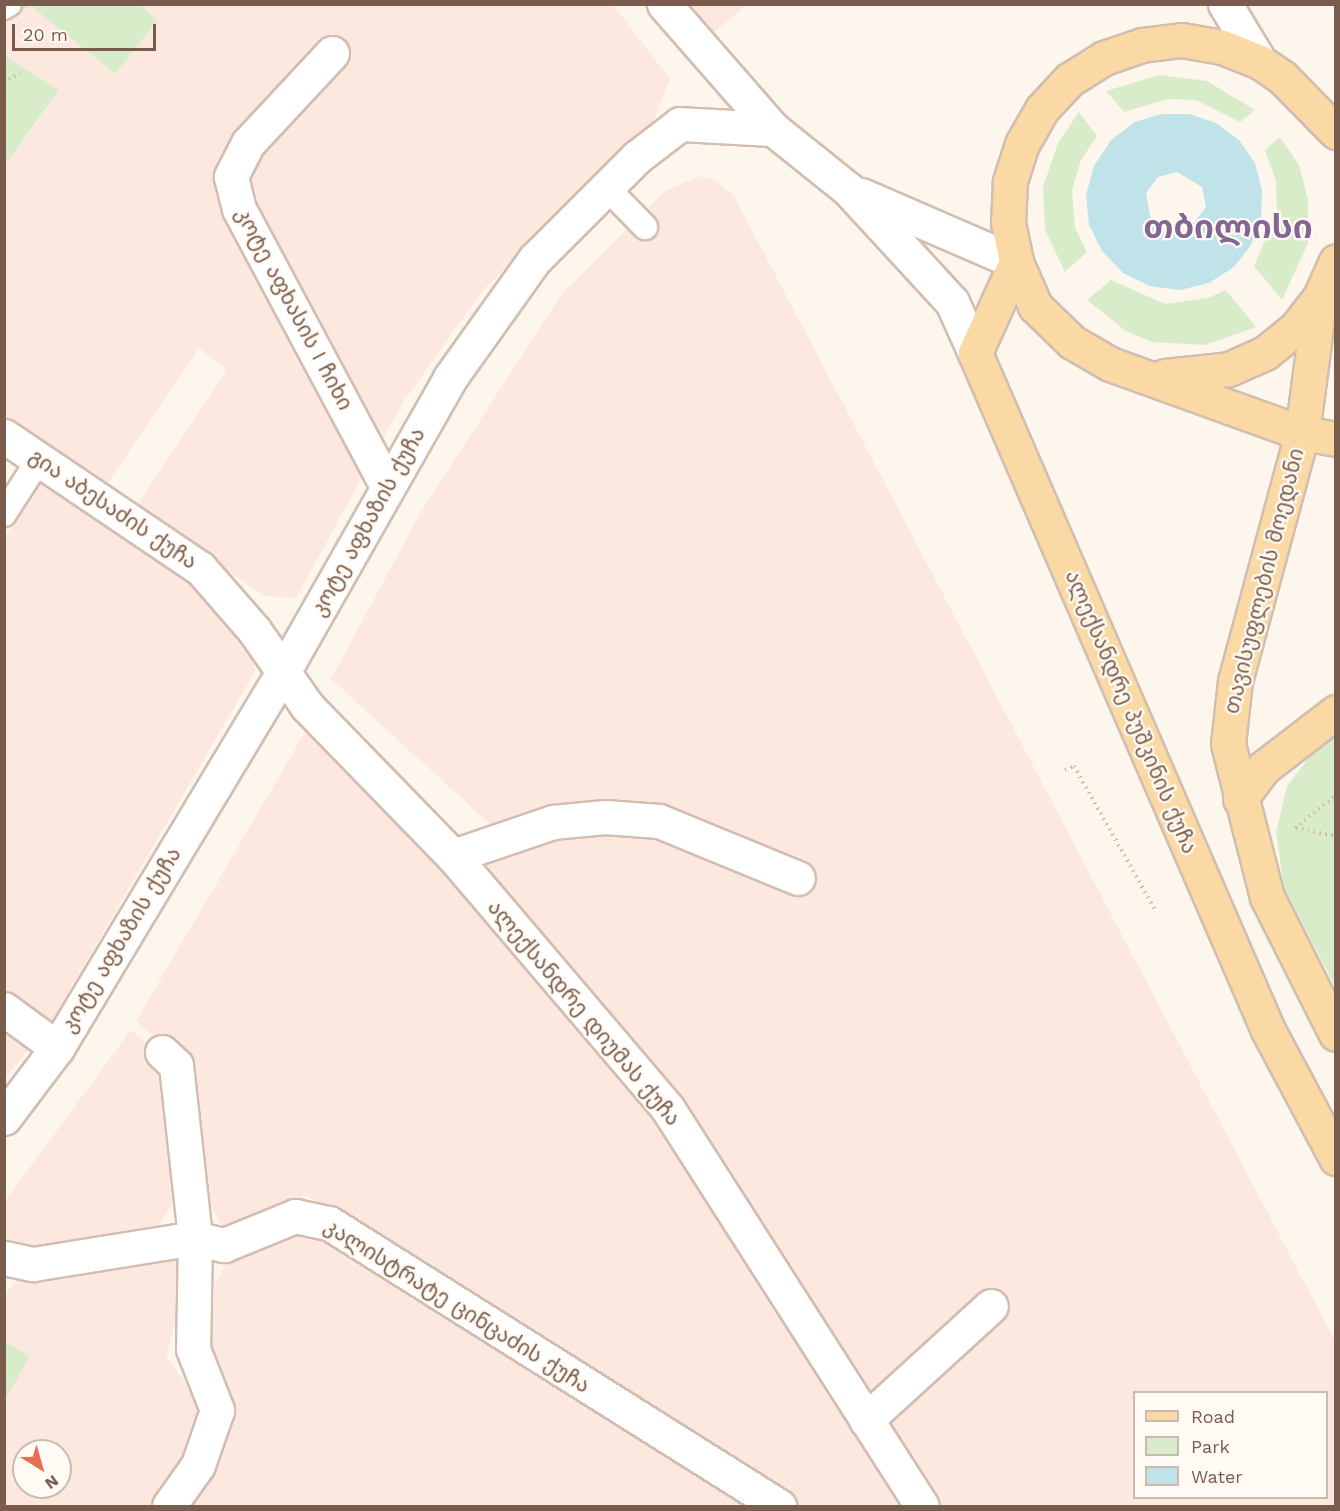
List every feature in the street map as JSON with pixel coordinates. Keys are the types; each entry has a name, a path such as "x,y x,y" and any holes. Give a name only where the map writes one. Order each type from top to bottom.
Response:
{"main road":[{"name":"თავისუფლების მოედანი","path":"1335,155 1327,125 1282,77 1260,62 1222,46 1182,40 1142,45 1104,58 1070,79 1042,108 1013,172 1008,223 1016,262 1035,306 1072,342 1110,364 1152,376 1302,433 1335,439"},
{"name":"თავისუფლების მოედანი","path":"1240,800 1228,717 1302,433 1320,297 1335,261"},
{"path":"975,353 1016,262"},
{"name":"თავისუფლების მოედანი","path":"1152,376 1191,377 1247,361 1296,328 1320,297"},
{"name":"ალექსანდრე პუშკინის ქუჩა","path":"975,353 1268,1030 1335,1158"},
{"path":"1335,712 1263,768 1240,800 1254,859 1282,935 1335,1034"}],"street":[{"path":"664,4 773,129 848,189 952,302 975,353"},
{"path":"1225,4 1260,62"},
{"name":"კოტე აფხასის I ჩიხი","path":"332,53 248,143 231,177 239,209 387,486"},
{"name":"კოტე აფხაზის ქუჩა","path":"4,1118 57,1048 282,674 450,378 535,258 606,188 680,124 773,129"},
{"path":"848,189 1016,262"},
{"name":"გია აბესაძის ქუჩა","path":"4,436 40,458 200,568 254,630 282,674"},
{"name":"ალექსანდრე დიუმას ქუჩა","path":"282,674 307,706 453,856 668,1109 922,1506"},
{"path":"453,856 553,822 605,817 659,821 798,878"},
{"path":"4,1009 57,1048"},
{"path":"162,1052 176,1065 195,1238 193,1349 217,1410 198,1465 169,1506"},
{"name":"კალისტრატე ცინცაძის ქუჩა","path":"4,1258 33,1264 195,1238 224,1245 296,1216 329,1223 779,1506"},
{"path":"866,1419 991,1306"}],"lane":[{"path":"4,7 9,4"},
{"path":"606,188 645,227"},
{"path":"4,514 40,458"}],"path":[{"path":"4,83 20,73"},
{"path":"1065,770 1074,766 1155,910"},
{"path":"1335,795 1295,828 1335,836"}],"shaded area":[{"path":"140,5 613,5 670,79 648,135 544,226 480,294 402,404 296,598 265,596 135,508 227,370 199,348 105,487 5,422 5,165 59,91 5,56 4,19 31,6 115,74 157,21"},
{"path":"664,5 746,5 699,45"},
{"path":"699,176 717,181 734,196 1335,1341 1335,1506 929,1506 790,1284 488,887 490,824 331,679 421,512 563,292 664,192"},
{"path":"45,474 174,556 240,631 256,670 48,1027 5,992 4,539"},
{"path":"307,729 442,860 650,1108 908,1506 779,1506 599,1370 466,1299 306,1195 222,1226 190,1168 184,1063 136,1021"},
{"path":"131,1030 171,1065 179,1192 153,1235 18,1250 5,1238 5,1201"},
{"path":"5,1031 30,1048 5,1078"},
{"path":"276,1227 316,1231 760,1506 183,1506 212,1466 205,1301 227,1262"},
{"path":"182,1250 185,1286 166,1356 203,1408 201,1429 149,1506 5,1506 4,1399 30,1357 5,1341 5,1294 21,1276"}],"green space":[{"path":"140,4 157,21 115,74 31,6 5,19 11,5"},
{"path":"5,56 59,90 5,165"},
{"path":"1159,75 1207,81 1255,110 1240,122 1196,100 1168,99 1124,112 1106,91"},
{"path":"1079,112 1097,136 1081,160 1072,190 1075,228 1087,252 1065,272 1045,230 1043,187 1058,143"},
{"path":"1280,137 1299,165 1308,200 1308,243 1282,300 1254,266 1277,213 1276,181 1265,150"},
{"path":"1111,280 1165,304 1208,298 1226,290 1256,327 1205,345 1152,342 1126,331 1087,300"},
{"path":"1335,737 1335,986 1284,888 1276,832 1287,786 1314,751"},
{"path":"5,1341 30,1357 5,1399"}],"water":[{"path":"1161,114 1189,114 1216,123 1239,140 1255,163 1262,190 1261,218 1251,245 1234,267 1209,283 1180,290 1150,286 1123,273 1102,251 1089,225 1086,195 1094,166 1111,140 1135,122","holes":["1177,172 1202,187 1206,207 1188,231 1168,232 1151,221 1146,193 1158,177"]}],"district":[{"name":"თბილისი","path":"1228,227"}]}
